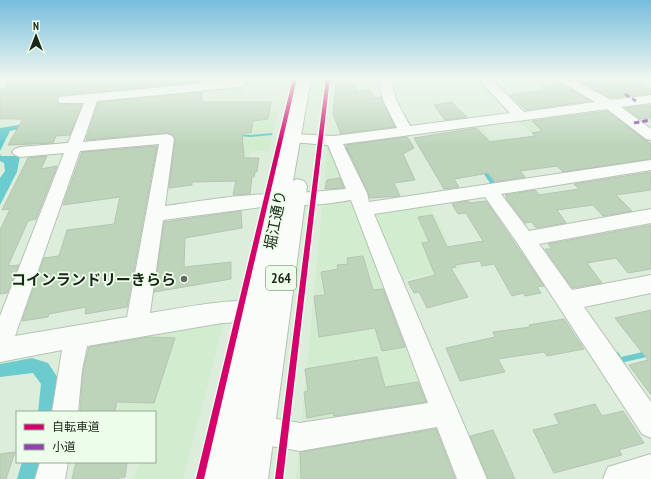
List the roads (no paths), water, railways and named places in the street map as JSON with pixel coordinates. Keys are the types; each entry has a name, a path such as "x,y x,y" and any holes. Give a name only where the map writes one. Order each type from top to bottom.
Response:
{"main road":[{"name":"堀江通り","path":"251,479 259,430 287,199 298,139 302,100"},
{"name":"堀江通り","path":"298,139 309,100"},
{"name":"堀江通り","path":"222,479 257,311 287,199"},
{"path":"620,479 651,471"}],"street":[{"path":"0,346 91,100"},
{"path":"390,100 406,131"},
{"path":"505,100 520,116"},
{"path":"601,100 610,105 651,136"},
{"path":"298,139 334,141 642,100"},
{"path":"20,152 167,138 137,326"},
{"path":"334,141 362,201 444,413 472,479"},
{"path":"155,214 261,200 323,198 362,201 489,190 651,165"},
{"path":"489,190 525,239 651,425"},
{"path":"525,239 651,216"},
{"path":"566,301 651,284"},
{"path":"0,350 222,313 257,311"},
{"path":"65,411 70,370 77,337"},
{"path":"259,430 300,437 444,413"},
{"path":"50,479 54,463"}],"water":[{"path":"25,124 24,128 10,131 0,151 0,128"},
{"path":"0,154 1,156 20,156 17,172 0,205 0,178 5,171 4,163 0,161"},
{"path":"32,358 48,363 58,378 54,411 38,411 41,384 33,373 0,377 0,364"},
{"path":"22,463 40,463 36,479 17,479"}],"waterway":[{"path":"237,135 251,136 271,134"},
{"path":"345,148 349,158"},
{"path":"482,168 492,182"},
{"path":"617,355 620,360 651,353"}],"place":[{"name":"コインランドリーきらら","path":"184,279"}]}
